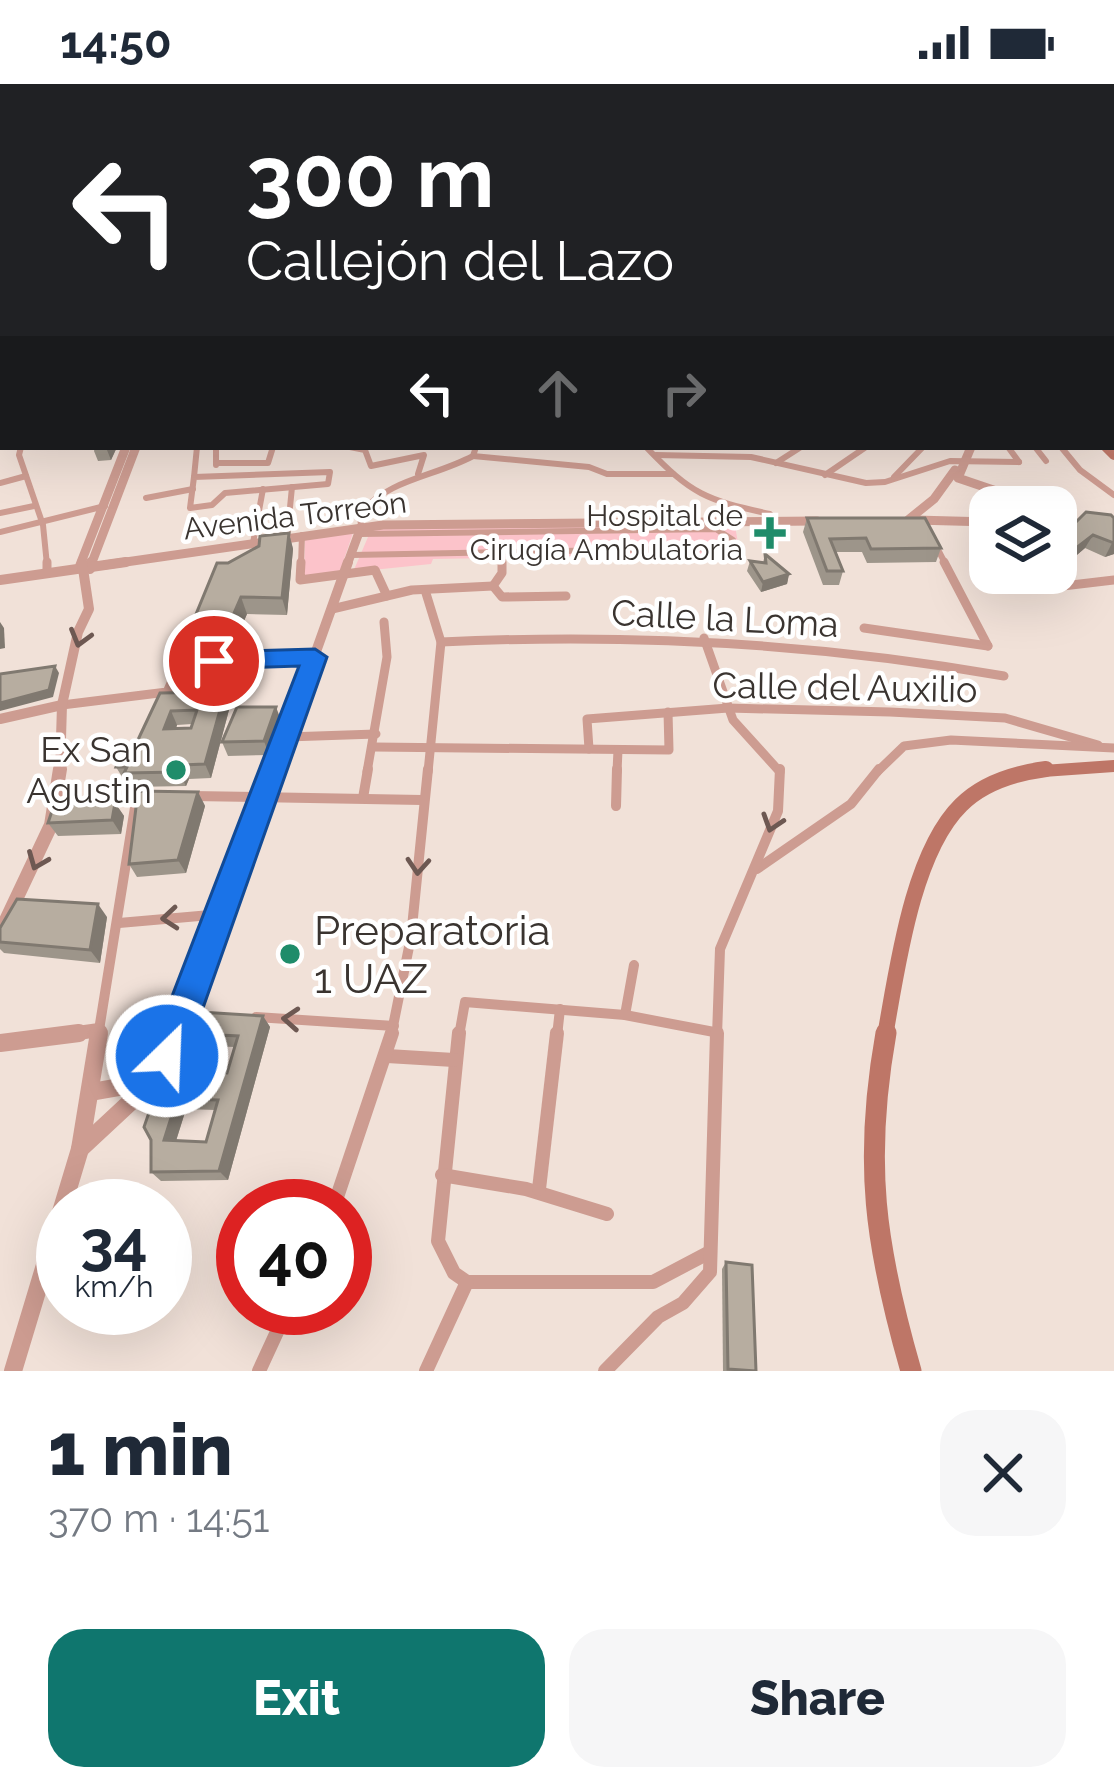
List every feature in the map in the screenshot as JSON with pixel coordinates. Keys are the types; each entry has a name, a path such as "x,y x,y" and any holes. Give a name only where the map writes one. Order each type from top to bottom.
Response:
{"main road":[{"path":"910,1371 882,1252 871,1162 880,1067 930,855 952,814 995,783 1044,768 1114,766"}],"street":[{"path":"22,450 34,506 50,542 46,569"},
{"path":"0,933 51,825 58,792 62,706 78,632 88,609 85,567 99,507 125,450"},
{"path":"85,567 135,450"},
{"path":"193,477 330,472 328,484 225,493 208,507 190,508 193,489 193,477 196,450"},
{"path":"212,475 217,450"},
{"path":"216,463 243,458 268,463 272,450"},
{"path":"365,450 371,466 424,454 427,457 418,474"},
{"path":"650,450 708,500 770,514 776,522"},
{"path":"673,455 681,450"},
{"path":"741,457 747,450"},
{"path":"776,463 796,450"},
{"path":"825,475 862,450"},
{"path":"891,481 920,450"},
{"path":"922,520 966,450"},
{"path":"656,455 741,457 855,482 891,481 960,461 1019,462 1010,450"},
{"path":"1037,450 1046,461"},
{"path":"1064,450 1114,495"},
{"path":"80,1149 153,1081 195,1013 222,914 352,555 365,505 418,474 456,466 474,452 607,474 673,474"},
{"path":"960,461 959,479 977,486"},
{"path":"0,483 26,476"},
{"path":"286,538 292,487"},
{"path":"146,498 193,489"},
{"path":"253,543 263,490"},
{"path":"907,520 932,502"},
{"path":"932,502 938,515 960,521"},
{"path":"0,532 112,504"},
{"path":"0,513 34,506"},
{"path":"892,520 969,521"},
{"path":"864,628 988,646 922,520"},
{"name":"Avenida Torreón","path":"85,567 360,531 828,521"},
{"path":"352,555 721,548 733,540 716,529 360,531"},
{"path":"302,535 300,580 375,570 387,596"},
{"path":"502,553 496,583 502,597 566,596"},
{"path":"0,578 85,567"},
{"path":"0,578 85,567"},
{"path":"1077,587 1114,580"},
{"path":"332,609 424,590 496,583"},
{"path":"344,1179 387,1056 413,918 440,641 424,590"},
{"path":"363,798 387,657 384,622"},
{"path":"0,719 167,692 192,636"},
{"path":"704,638 733,720 768,754 783,780 773,824 752,873"},
{"name":"Calle la Loma","path":"440,641 704,638 869,652 1004,676"},
{"path":"179,662 315,657"},
{"name":"Calle del Auxilio","path":"589,749 586,719 728,708 1005,718 1098,746"},
{"path":"374,748 669,750 668,712"},
{"path":"287,737 376,734"},
{"path":"605,1371 658,1317 683,1303 710,1272 714,1032 724,925 743,881 851,804 891,754 904,746 951,740 1114,748"},
{"path":"616,806 618,750"},
{"path":"13,1371 80,1149 137,795 158,796"},
{"path":"182,796 422,800"},
{"path":"119,923 222,914"},
{"path":"625,1015 634,965"},
{"path":"710,1252 653,1282 467,1282 454,1273 439,1250 454,1060 465,1002 625,1015 714,1032"},
{"path":"539,1190 560,1009"},
{"path":"244,1016 394,1026"},
{"path":"0,1043 99,1030"},
{"path":"387,1056 454,1060"},
{"path":"91,1092 153,1081"},
{"path":"442,1175 496,1179 607,1214"},
{"path":"426,1371 467,1282"},
{"path":"259,1371 276,1335"}],"shaded area":[{"path":"735,526 740,554 433,559 431,564 353,572 371,530 381,527"},
{"path":"353,533 339,574 304,576 305,539"}],"building":[{"path":"1086,512 1111,515 1114,543 1093,535 1077,547 1077,521"},
{"path":"807,518 925,518 941,548 871,549 866,538 830,539 843,571 827,571"},
{"path":"289,533 282,598 241,597 231,620 194,619 217,563 228,563 259,546 260,536"},
{"path":"765,554 789,574 763,582 750,561 766,563"},
{"path":"55,666 49,690 0,703 0,674"},
{"path":"225,692 205,764 182,765 179,772 124,773 127,767 116,767 125,745 136,744 160,693","holes":["197,710 191,728 164,729 171,711"]},
{"path":"237,707 276,707 264,741 222,742"},
{"path":"138,791 198,792 178,860 129,864"},
{"path":"115,803 112,820 48,823 54,805"},
{"path":"17,899 98,904 90,950 0,942 0,928"},
{"path":"184,1011 263,1016 219,1171 151,1172 151,1140 144,1127","holes":["199,1034 238,1036 227,1073 187,1071","177,1099 218,1100 206,1142 164,1140"]},
{"path":"726,1262 752,1265 756,1371 728,1369"}],"place":[{"name":"Hospital de Cirugía Ambulatoria","path":"770,533"},
{"name":"Ex San Agustin","path":"176,770"},
{"name":"Preparatoria 1 UAZ","path":"290,954"}],"route":[{"path":"167,1056 254,832 315,657 214,661"}]}
